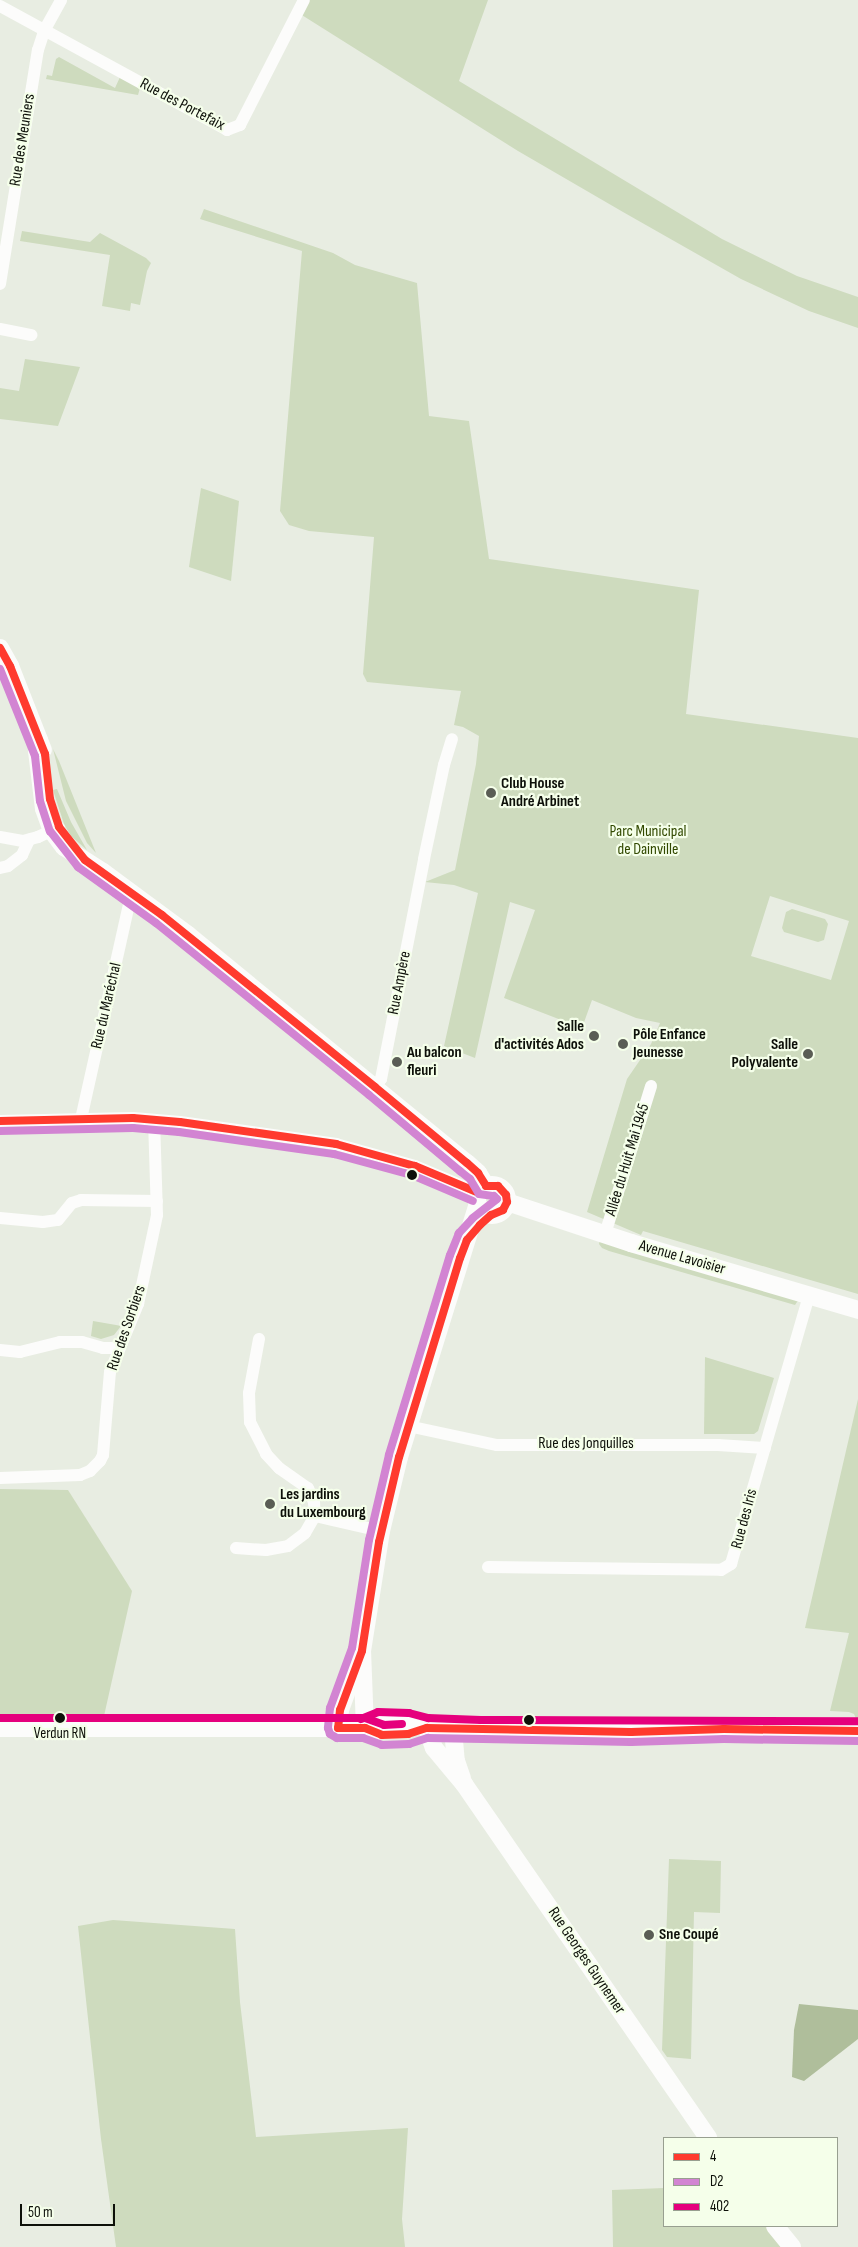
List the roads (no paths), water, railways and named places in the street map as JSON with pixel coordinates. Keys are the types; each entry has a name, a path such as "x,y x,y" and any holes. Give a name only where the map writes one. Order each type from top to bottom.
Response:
{"main road":[{"path":"0,648 20,690 39,740 37,751 44,809 64,846 134,894 467,1163 478,1173 484,1199 503,1210 507,1202 506,1194 502,1188 494,1185 484,1199 466,1240 408,1426 381,1531 362,1651 365,1728"},
{"name":"Avenue Lavoisier","path":"507,1202 605,1234 858,1310"},
{"path":"338,1728 340,1710 362,1651"},
{"path":"0,1728 365,1728 382,1735 408,1734 427,1728 631,1732 724,1729 858,1731"},
{"path":"427,1728 434,1748 464,1784"},
{"path":"453,1729 456,1761 464,1784"},
{"name":"Rue Georges Guynemer","path":"464,1784 707,2137"},
{"path":"776,2227 792,2247"}],"street":[{"name":"Rue des Meuniers","path":"0,284 33,77 44,31 61,0"},
{"name":"Rue des Portefaix","path":"0,6 227,130 234,130 240,125 304,0"},
{"path":"0,329 31,335"},
{"name":"Rue Ampère","path":"376,1088 381,1079 444,765 452,739"},
{"path":"0,837 29,840 55,829"},
{"path":"0,868 8,866 22,855 29,840"},
{"name":"Rue du Maréchal","path":"81,1119 129,905 134,894"},
{"name":"Allée du Huit Mai 1945","path":"605,1234 651,1086"},
{"path":"0,1121 133,1118 355,1148 415,1166 484,1199"},
{"name":"Rue des Sorbiers","path":"0,1478 80,1475 95,1468 103,1454 106,1400 110,1372 138,1304 152,1241 157,1201 154,1120"},
{"path":"0,1218 43,1222 58,1220 72,1203 81,1200 157,1201"},
{"name":"Rue des Iris","path":"488,1567 721,1570 727,1568 734,1560 809,1296"},
{"path":"236,1548 266,1550 288,1546 305,1533 315,1516 314,1502 308,1488 279,1468 266,1454 250,1422 249,1393 259,1339"},
{"path":"0,1350 20,1352 60,1342 82,1342 102,1348 119,1348"},
{"name":"Rue des Jonquilles","path":"408,1426 497,1445 718,1445 765,1448"},
{"path":"315,1516 381,1531"}],"place":[{"name":"Club House André Arbinet","path":"491,793"},
{"name":"Salle d'activités Ados","path":"594,1036"},
{"name":"Pôle Enfance Jeunesse","path":"623,1044"},
{"name":"Salle Polyvalente","path":"808,1054"},
{"name":"Au balcon fleuri","path":"397,1062"},
{"name":"Les jardins du Luxembourg","path":"270,1504"},
{"name":"Verdun RN","path":"60,1718"},
{"name":"Sne Coupé","path":"649,1935"}],"park label":[{"name":"Parc Municipal de Dainville","path":"648,841"}]}
